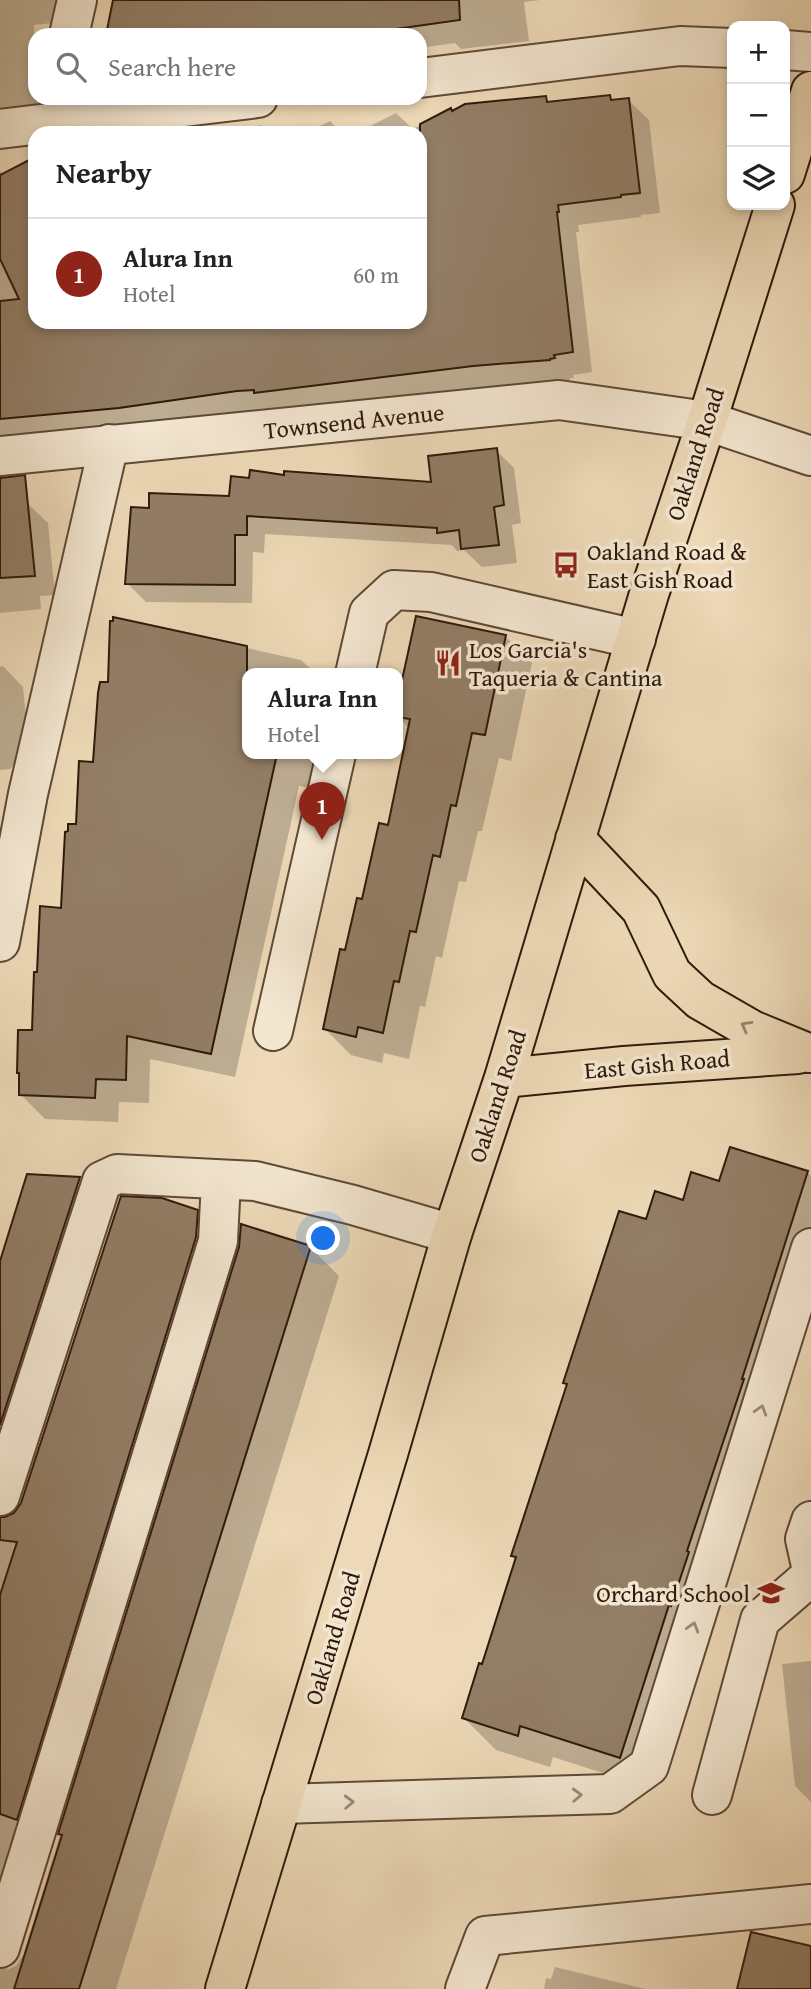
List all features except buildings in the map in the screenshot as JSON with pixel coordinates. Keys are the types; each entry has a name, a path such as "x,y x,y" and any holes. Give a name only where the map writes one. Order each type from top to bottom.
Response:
{"main road":[{"path":"790,158 811,91"},
{"name":"Oakland Road","path":"225,1989 392,1441 452,1234 504,1078 636,639 773,210"},
{"path":"575,839 641,909 671,974 700,1000 752,1030 810,1053"},
{"name":"East Gish Road","path":"504,1078 624,1066 810,1053"}],"street":[{"path":"71,28 77,0"},
{"path":"427,77 680,46 727,48"},
{"path":"790,50 811,52"},
{"path":"0,129 50,111 146,105"},
{"name":"Townsend Avenue","path":"0,456 559,400 707,421 811,456"},
{"path":"0,942 14,795 109,444"},
{"path":"356,668 369,613 394,590 431,592 636,639"},
{"path":"273,1031 335,759"},
{"path":"0,1496 102,1181 117,1174 255,1181 353,1205 452,1234"},
{"path":"0,1948 218,1241 222,1180"},
{"path":"281,1804 610,1794 649,1766 811,1248"},
{"path":"811,1521 805,1539 811,1566"},
{"path":"712,1795 760,1620 811,1576"},
{"path":"465,1989 485,1936 811,1904"}],"place":[{"name":"Oakland Road & East Gish Road","path":"566,565"},
{"name":"Los Garcia's Taqueria & Cantina","path":"448,663"},
{"name":"Alura Inn","path":"322,840"},
{"name":"Orchard School","path":"771,1593"}]}
